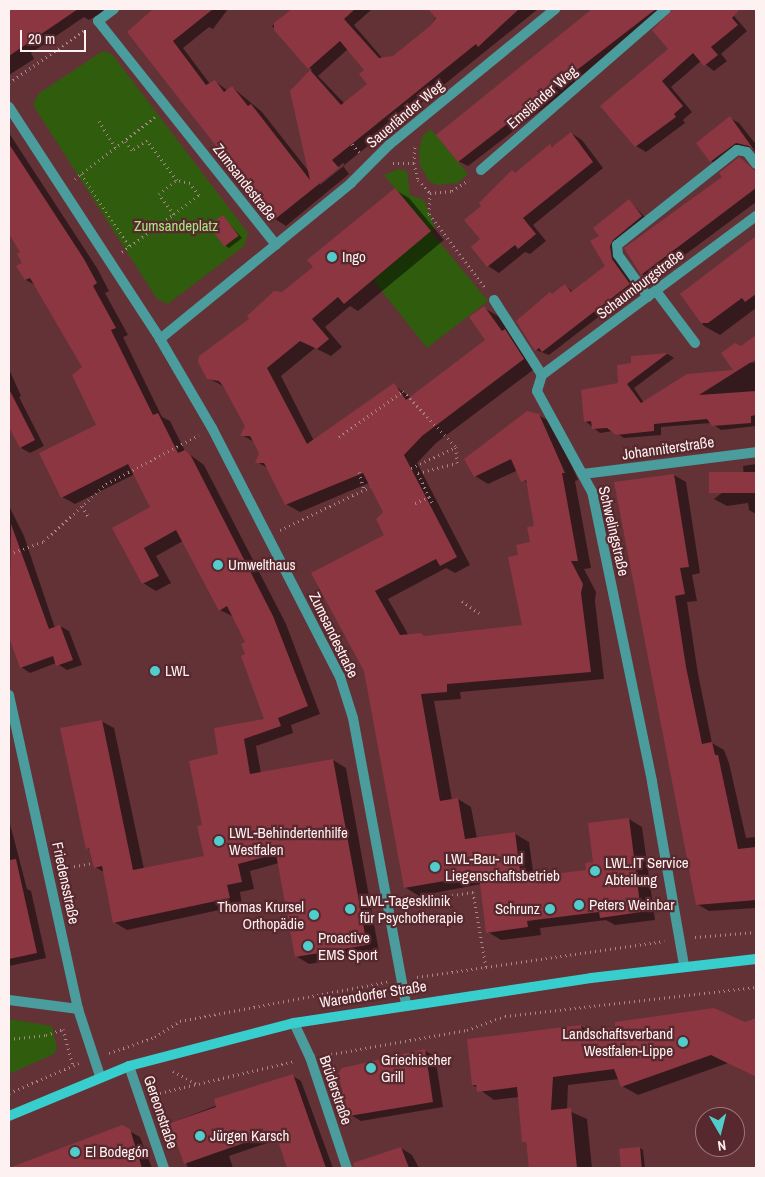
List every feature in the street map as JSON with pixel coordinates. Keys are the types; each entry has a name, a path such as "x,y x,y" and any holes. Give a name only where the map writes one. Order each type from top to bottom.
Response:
{"main road":[{"name":"Warendorfer Straße","path":"9,1116 100,1076 129,1066 294,1022 406,1004 684,966 756,959"}],"street":[{"path":"98,21 114,9"},
{"name":"Sauerländer Weg","path":"276,244 351,184 374,159 555,9"},
{"name":"Emsländer Weg","path":"481,170 666,9"},
{"name":"Zumsandestraße","path":"98,21 276,244 160,339"},
{"name":"Zumsandestraße","path":"9,107 138,304 212,428 340,677 353,718 406,1004"},
{"path":"695,343 618,255 616,245 737,150 747,152 756,164"},
{"name":"Schaumburgstraße","path":"542,375 756,216"},
{"path":"494,300 542,375"},
{"name":"Schwelingstraße","path":"542,375 536,391 592,492 652,781 684,966"},
{"name":"Johanniterstraße","path":"583,474 756,452"},
{"name":"Friedensstraße","path":"9,695 78,1009 100,1076"},
{"path":"9,1000 78,1009"},
{"name":"Brüderstraße","path":"294,1022 310,1057 346,1168"},
{"name":"Gereonstraße","path":"129,1066 164,1168"}],"path":[{"path":"9,83 98,21"},
{"path":"62,188 168,107"},
{"path":"99,122 116,148"},
{"path":"109,261 199,195 190,183 177,180 147,140 132,150 125,140"},
{"path":"374,159 414,163 418,180 430,193 429,214 494,300"},
{"path":"430,193 452,191 481,170"},
{"path":"81,174 128,246"},
{"path":"174,214 159,194 177,180"},
{"path":"339,437 403,391 456,447 457,463 418,473 433,504"},
{"path":"9,554 44,541 106,484 212,428"},
{"path":"411,468 456,447"},
{"path":"359,472 364,490"},
{"path":"267,536 370,487"},
{"path":"415,503 429,496"},
{"path":"82,506 88,516"},
{"path":"462,601 479,613"},
{"path":"48,872 92,863"},
{"path":"388,906 473,892 486,967"},
{"path":"9,1093 94,1058 141,1043 180,1021 401,979 680,938 756,932"},
{"path":"156,1094 310,1057 466,1030 505,1016 756,987"},
{"path":"9,1039 46,1035 63,1029 73,1066"}],"green space":[{"name":"Zumsandeplatz","path":"103,51 112,54 248,233 244,246 168,304 157,299 33,105 39,93"},
{"path":"431,129 468,174 458,183 437,185 429,181 420,165 419,150 423,135"},
{"path":"398,169 407,171 410,195 424,200 435,228 431,232 488,301 427,348 373,280 396,261 383,245 396,235 408,250 431,231 384,175"},
{"path":"9,1019 52,1026 57,1048 54,1054 9,1074"}],"building":[{"path":"9,9 78,9 9,56"},
{"path":"153,9 213,9 173,41 206,85 215,80 224,92 232,86 248,106 251,104 310,180 290,91 310,70 341,105 367,84 359,74 364,70 340,41 308,69 274,30 274,23 292,9 355,9 344,19 379,58 393,56 430,26 436,18 428,9 519,9 478,47 476,44 332,160 339,168 274,220 127,32"},
{"path":"592,9 656,9 458,162 436,135"},
{"path":"673,9 740,9 732,18 738,25 711,47 718,55 704,66 693,53 662,81 683,106 674,114 676,117 635,147 600,106 668,49 652,30"},
{"path":"730,116 756,153 749,146 736,143 710,162 696,143"},
{"path":"571,132 593,162 523,218 536,234 518,249 515,245 487,267 471,247 480,239 464,220 481,206 479,203 512,170 515,173 550,144 552,147"},
{"path":"9,144 84,259 97,283 93,286 116,328 111,330 153,415 158,413 178,453 185,450 191,456 273,616 308,706 278,718 281,726 244,739 250,774 333,759 367,945 295,957 276,854 238,864 242,882 227,885 230,898 113,923 102,866 94,868 89,848 86,849 60,728 102,720 133,870 204,856 197,826 202,825 189,761 218,754 214,728 264,719 241,656 245,654 241,644 245,642 227,606 219,611 176,530 144,548 159,576 142,584 112,528 150,507 128,464 61,498 39,453 96,425 72,375 82,367 30,278 25,280 16,266 22,263 17,254 20,252 9,234"},
{"path":"739,157 756,171 756,188 641,275 624,248 722,177 719,173"},
{"path":"395,188 431,231 344,304 338,297 312,319 329,339 317,349 300,341 267,368 307,444 394,383 406,400 485,340 469,317 484,306 502,331 505,329 524,359 422,436 404,455 457,557 440,566 436,559 375,591 400,635 421,633 424,636 522,625 508,557 518,555 516,545 530,542 527,527 534,526 526,480 521,482 511,459 474,477 464,459 527,411 539,414 565,473 562,473 578,561 571,561 583,584 581,593 591,672 447,684 447,692 421,694 440,801 458,798 465,839 515,832 521,878 586,870 585,863 593,862 588,823 629,818 641,912 600,918 599,912 527,921 528,927 486,933 479,875 404,888 364,671 311,573 384,535 376,519 383,512 363,473 285,505 264,463 255,463 259,453 250,436 240,436 245,426 223,386 219,381 207,379 198,362 199,356 249,319 247,316 274,291 282,292 313,267 307,260"},
{"path":"629,199 642,216 613,240 610,246 612,259 630,284 542,352 539,348 535,351 516,321 550,292 552,294 565,284 571,292 605,266 590,241 599,236 593,228"},
{"path":"223,215 239,236 224,247 209,226"},
{"path":"756,236 756,294 745,302 742,298 708,323 701,323 680,294"},
{"path":"756,335 756,359 699,395 756,391 756,415 751,416 751,423 712,426 707,419 654,424 654,431 616,435 607,428 592,429 591,421 584,422 581,390 618,383 617,365 631,363 631,356 668,353 627,384 641,403 687,374 733,370 721,353 735,343 741,346"},
{"path":"9,389 35,440 20,448 9,427"},
{"path":"709,472 756,472 756,493 709,493"},
{"path":"674,474 689,567 680,568 685,594 675,596 686,667 702,744 712,742 715,755 718,755 738,849 756,847 756,900 696,905 614,482"},
{"path":"11,524 49,629 60,625 73,660 56,666 53,656 20,668 9,637"},
{"path":"16,859 37,953 9,959 9,860"},
{"path":"714,1008 745,1022 756,1018 756,1077 711,1055 621,1087 614,1069 553,1077 551,1110 571,1108 577,1168 529,1168 526,1142 522,1142 517,1087 477,1092 476,1085 472,1085 467,1039 581,1025 582,1030 615,1028 615,1022"},
{"path":"425,1049 433,1102 349,1116 338,1074 342,1068"},
{"path":"293,1074 326,1168 287,1168 275,1132 184,1164 170,1123 216,1107 214,1099"},
{"path":"122,1125 130,1129 142,1168 9,1168"},
{"path":"401,1147 409,1168 354,1168 353,1163"},
{"path":"640,1147 642,1168 621,1168 619,1149"}],"place":[{"name":"Ingo","path":"332,257"},
{"name":"Umwelthaus","path":"218,565"},
{"name":"LWL","path":"155,671"},
{"name":"LWL-Behindertenhilfe Westfalen","path":"219,841"},
{"name":"LWL-Bau- und Liegenschaftsbetrieb","path":"435,867"},
{"name":"LWL.IT Service Abteilung","path":"595,871"},
{"name":"Peters Weinbar","path":"579,905"},
{"name":"LWL-Tagesklinik für Psychotherapie","path":"350,909"},
{"name":"Schrunz","path":"550,909"},
{"name":"Thomas Krursel Orthopädie","path":"314,915"},
{"name":"Proactive EMS Sport","path":"308,946"},
{"name":"Landschaftsverband Westfalen-Lippe","path":"683,1042"},
{"name":"Griechischer Grill","path":"371,1068"},
{"name":"Jürgen Karsch","path":"200,1136"},
{"name":"El Bodegón","path":"75,1152"}]}
